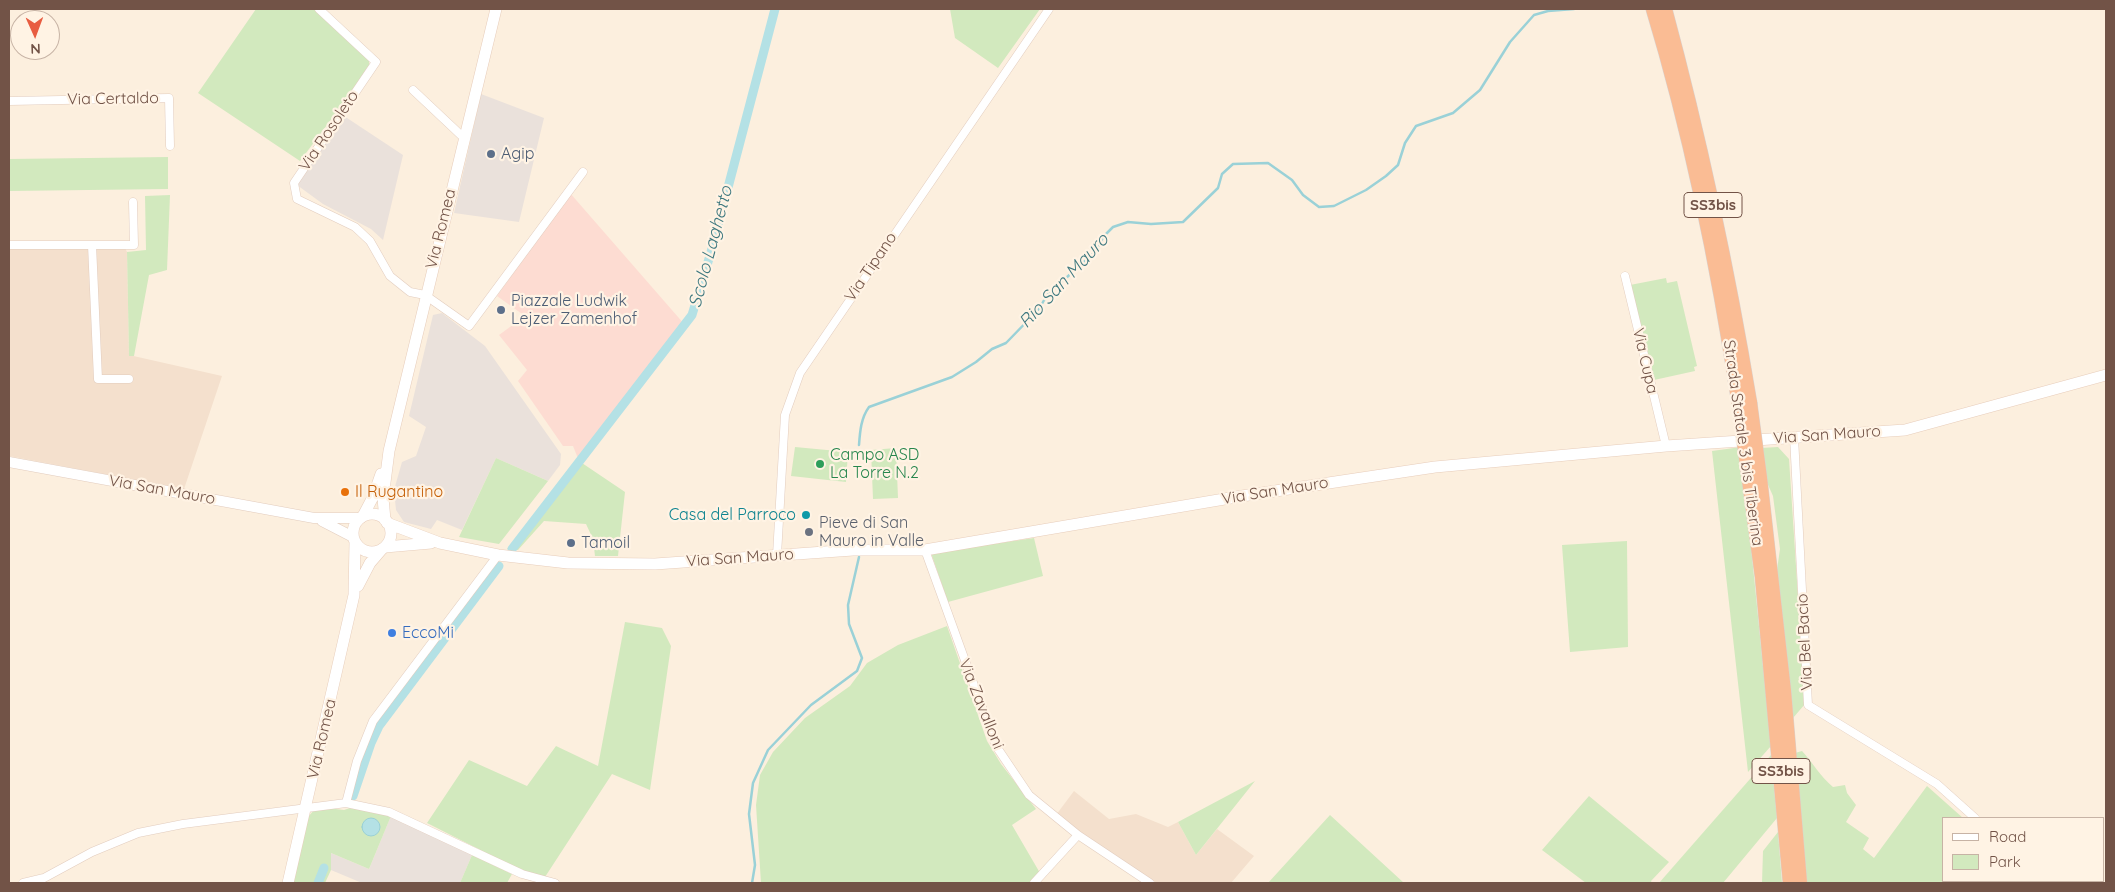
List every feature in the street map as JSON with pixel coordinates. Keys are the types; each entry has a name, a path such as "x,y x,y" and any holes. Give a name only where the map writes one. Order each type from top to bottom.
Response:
{"highway":[{"name":"Strada Statale 3 bis Tiberina","path":"1659,10 1708,179 1729,286 1779,691 1792,850 1790,883"},
{"name":"Strada Statale 3 bis Tiberina","path":"1792,850 1800,883"}],"main road":[{"name":"Via Romea","path":"362,517 373,497 388,451 496,9"},
{"name":"Via San Mauro","path":"386,521 440,543 498,555 568,563 645,564 853,550 925,550 1242,496 1435,467 1666,446 1906,430 2106,375"},
{"name":"Via Romea","path":"386,521 383,498 388,451"},
{"path":"375,515 386,521 391,532 388,542 383,548 376,552 364,550 354,540 354,526 362,517 375,515"},
{"name":"Via Romea","path":"354,540 354,595"},
{"name":"Via San Mauro","path":"383,548 411,543 440,543"},
{"name":"Via Romea","path":"288,883 354,595 363,574 383,548"}],"street":[{"name":"Via Rosoleto","path":"319,9 376,62 294,183 297,199 355,227 370,241 390,276 410,292 425,295 469,326 583,172"},
{"name":"Via Tipano","path":"777,555 785,415 800,372 1049,9"},
{"path":"414,90 464,138"},
{"name":"Via Certaldo","path":"9,101 169,98 170,146"},
{"path":"9,245 134,244 133,202"},
{"path":"92,245 98,379 129,379"},
{"name":"Via Cupa","path":"1625,276 1666,446"},
{"name":"Via Bel Bacio","path":"1794,437 1808,705 1937,784 1974,817"},
{"name":"Via San Mauro","path":"9,462 314,518 331,524 354,540"},
{"name":"Via San Mauro","path":"314,518 362,517"},
{"name":"Via Zavalloni","path":"925,550 996,746 1029,794 1078,836 1150,883"},
{"path":"346,803 357,761 373,721 498,555"},
{"path":"23,883 44,878 92,852 138,833 183,824 346,803 389,812 522,874 555,883"},
{"path":"1034,883 1078,836"}],"shaded area":[{"path":"481,94 544,118 519,222 454,213"},
{"path":"344,116 403,155 383,240 371,229 323,204 297,185"},
{"path":"570,193 685,325 579,461 573,446 563,446 518,381 527,370 499,335 525,316 497,296"},
{"path":"125,248 127,252 129,355 222,376 184,489 9,456 9,249"},
{"path":"442,313 485,346 561,454 560,465 548,481 496,458 462,530 437,520 431,529 404,522 396,510 394,490 402,462 416,456 426,427 409,416 433,315"},
{"path":"1074,791 1109,819 1136,814 1168,827 1178,822 1196,855 1217,829 1254,856 1231,883 1157,883 1084,836 1056,815"},
{"path":"391,816 472,855 460,883 362,883 331,870 331,853 369,869"}],"green space":[{"path":"256,9 318,9 369,58 369,69 300,161 198,93"},
{"path":"950,9 1040,9 998,68 955,38"},
{"path":"168,157 168,189 9,191 9,159"},
{"path":"170,195 167,270 149,275 134,356 129,356 127,252 146,250 145,196"},
{"path":"1666,278 1667,283 1677,281 1697,366 1694,367 1695,371 1654,380 1630,285"},
{"name":"Campo ASD La Torre N.2","path":"795,447 848,452 846,482 791,476"},
{"path":"1741,447 1771,746 1748,772 1712,451"},
{"path":"1778,447 1789,459 1805,704 1793,718 1777,570 1780,549 1773,496 1765,478 1761,448"},
{"path":"896,448 898,498 873,499 871,450"},
{"path":"496,458 548,481 499,544 459,537"},
{"path":"579,461 625,492 618,556 595,556 593,539 586,524 544,521 518,550 507,549"},
{"path":"1034,538 1043,576 948,602 931,553"},
{"path":"1627,541 1628,647 1570,652 1562,545"},
{"path":"625,622 662,628 671,646 650,790 612,774 545,877 518,869 427,823 469,760 527,786 556,746 598,766"},
{"path":"947,626 987,741 1001,764 1036,809 1012,825 1040,873 1031,883 761,883 756,805 760,775 773,752 805,718 850,686 867,663 898,645"},
{"path":"1802,751 1833,787 1845,785 1847,793 1856,805 1846,822 1869,838 1863,849 1874,858 1927,786 1962,817 1942,817 1942,882 1944,882 1806,883 1795,753"},
{"path":"1771,755 1777,818 1723,883 1659,883"},
{"path":"1255,781 1196,855 1178,822"},
{"path":"1589,796 1669,862 1651,881 1652,883 1586,883 1542,850"},
{"path":"327,808 344,810 350,808 391,816 369,869 331,853 331,870 325,883 293,883 308,817 314,810"},
{"path":"1330,815 1404,883 1268,883"},
{"path":"1778,832 1782,883 1762,883 1763,851"},
{"path":"472,855 512,874 507,883 460,883"}],"water":[{"path":"371,818 377,821 380,827 377,833 371,836 365,833 362,827 365,821"}],"waterway":[{"name":"Scolo Laghetto","path":"512,549 692,315 711,252 775,9"},
{"name":"Rio San Mauro","path":"859,445 860,430 869,407 952,377 992,349 1006,343 1039,309 1047,295 1095,252 1104,236 1113,227 1128,222 1151,224 1183,222 1218,188 1222,174 1233,164 1268,163 1292,180 1303,195 1319,207 1334,206 1366,190 1398,165 1405,143 1416,126 1453,113 1480,90 1510,42 1534,15 1548,11 1574,9"},
{"name":"Rio San Mauro","path":"752,883 755,865 749,814 753,783 768,750 811,705 857,671 862,658 849,624 848,605 859,557"},
{"name":"Scolo Laghetto","path":"353,796 371,743 379,726 499,566"},
{"name":"Scolo Laghetto","path":"318,883 324,868"}],"place":[{"name":"Agip","path":"491,154"},
{"name":"Piazzale Ludwik Lejzer Zamenhof","path":"501,310"},
{"name":"Campo ASD La Torre N.2","path":"820,464"},
{"name":"Il Rugantino","path":"345,492"},
{"name":"Casa del Parroco","path":"806,515"},
{"name":"Pieve di San Mauro in Valle","path":"809,532"},
{"name":"Tamoil","path":"571,543"},
{"name":"EccoMi","path":"392,633"}]}
